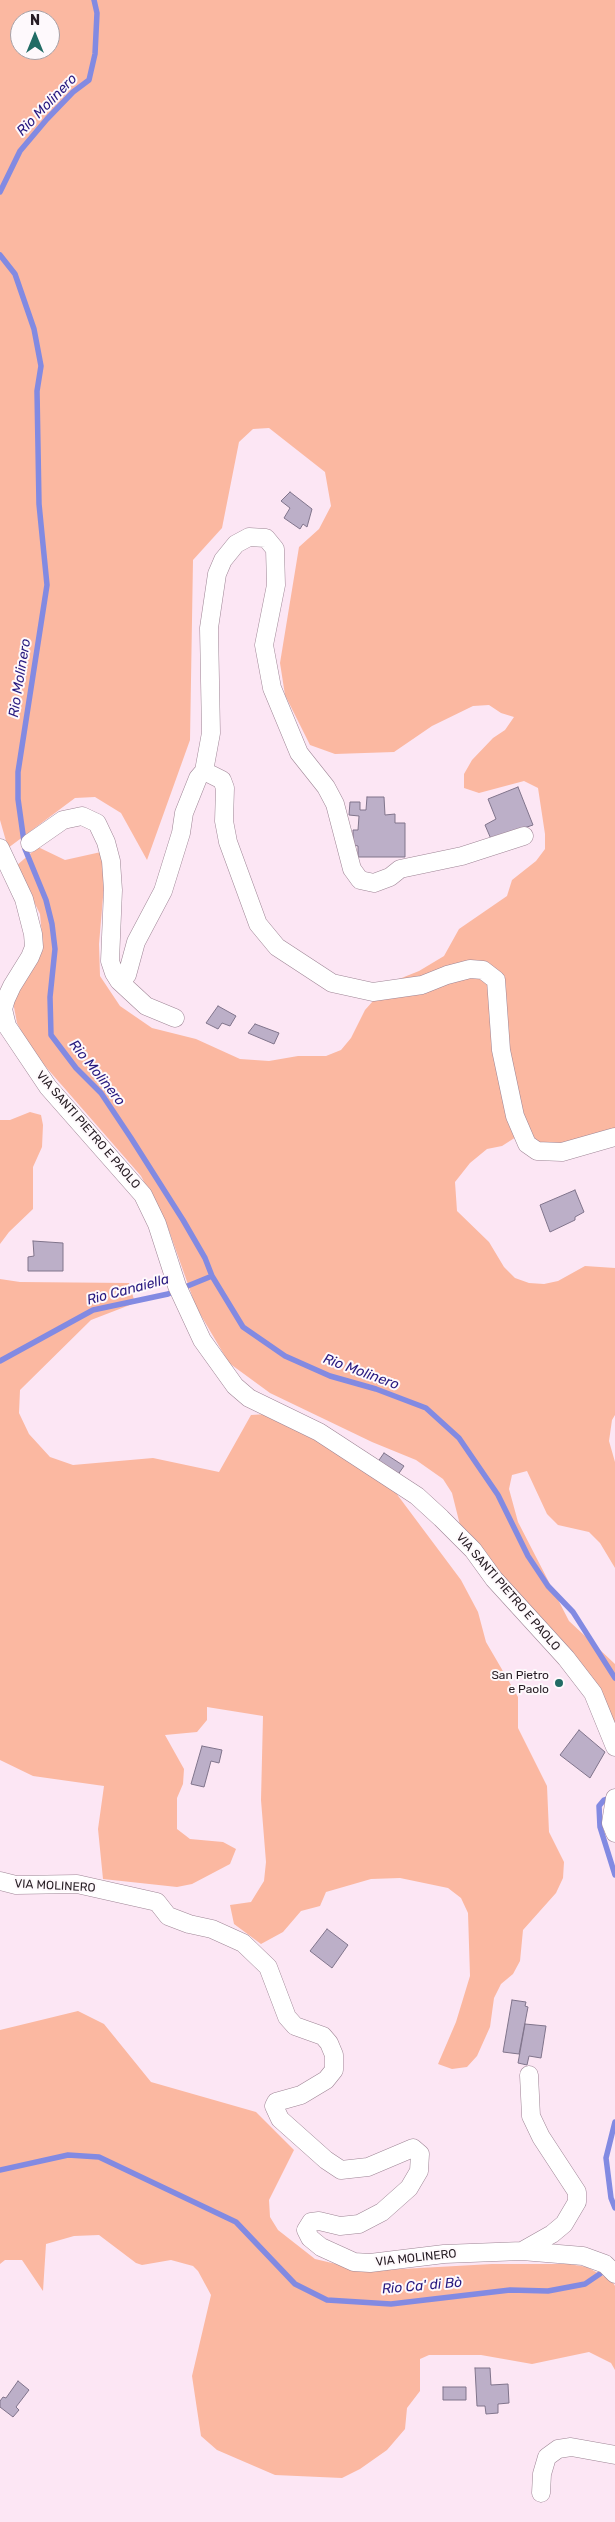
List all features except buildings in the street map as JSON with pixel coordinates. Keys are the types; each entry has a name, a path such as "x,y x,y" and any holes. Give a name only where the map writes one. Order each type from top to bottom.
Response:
{"street":[{"path":"119,981 127,975 136,942 163,891 181,833 184,813 198,778 204,771 211,733 209,628 217,574 223,560 236,544 249,537 266,538 275,549 277,564 276,585 264,645 272,688 299,753 326,787 335,804 352,869 360,880 374,883 390,877 400,869 462,856 524,836"},
{"path":"204,771 222,780 225,788 224,821 228,842 258,924 277,947 332,983 373,992 422,985 447,975 470,969 483,970 496,980 501,1050 515,1116 527,1144 537,1151 562,1152 615,1137"},
{"path":"30,843 48,828 63,820 82,816 98,823 111,861 113,890 110,961 119,981 146,1006 175,1018"},
{"name":"VIA SANTI PIETRO E PAOLO","path":"0,848 24,899 33,934 34,947 6,999 3,1010 7,1026 48,1087 143,1195 157,1224 176,1283 202,1340 235,1386 249,1398 318,1432 417,1496 473,1550 494,1579 566,1658 592,1693 615,1746"},
{"path":"615,1800 611,1823 615,1834"},
{"name":"VIA MOLINERO","path":"0,1881 16,1885 78,1884 156,1902 168,1916 189,1924 212,1929 243,1943 268,1967 287,2017 295,2026 323,2036 329,2043 334,2055 334,2070 315,2089 276,2102 274,2106 280,2119 326,2160 341,2170 368,2167 413,2148 420,2154 419,2170 409,2188 382,2212 359,2224 340,2226 319,2221 311,2222 306,2230 310,2238 321,2247 354,2262 370,2263 444,2254 522,2251 583,2256 612,2270"},
{"path":"522,2251 564,2224 577,2202 578,2192 541,2137 531,2116 529,2075"},
{"path":"541,2493 542,2474 547,2457 558,2449 571,2447 615,2456"}],"shaded area":[{"path":"0,0 615,0 615,1131 550,1147 536,1140 532,1134 516,1137 502,1146 487,1149 470,1163 455,1182 457,1211 489,1242 504,1267 515,1278 529,1283 544,1284 558,1281 585,1266 615,1268 615,1415 612,1420 609,1441 615,1462 615,1568 600,1543 589,1532 558,1525 547,1514 527,1471 512,1475 509,1489 518,1522 569,1621 615,1664 615,1727 536,1615 460,1525 452,1493 443,1479 416,1460 372,1442 270,1393 229,1363 196,1307 167,1225 141,1176 32,1051 17,1023 13,1002 38,959 42,936 40,914 16,866 38,847 65,860 101,852 105,874 99,944 100,976 120,1006 152,1028 196,1039 240,1059 269,1061 298,1056 326,1056 341,1050 351,1038 365,1010 389,983 419,971 444,956 459,929 507,896 512,880 536,861 545,849 545,834 538,788 524,781 479,793 464,788 464,774 472,760 493,738 505,730 514,717 501,713 489,705 473,706 432,726 394,752 335,754 310,745 285,695 280,663 299,547 319,529 331,506 325,472 269,428 253,429 239,442 222,528 193,560 190,740 147,860 121,813 95,797 75,798 8,848 0,820"},
{"path":"30,1112 41,1115 43,1125 42,1147 33,1167 33,1209 9,1232 0,1244 0,1120 10,1120"},
{"path":"0,1279 20,1282 129,1283 135,1303 91,1320 20,1390 19,1413 29,1434 50,1457 73,1465 153,1458 219,1472 251,1415 267,1414 346,1456 396,1493 461,1580 478,1612 486,1642 518,1697 518,1728 547,1786 549,1832 564,1862 563,1878 556,1893 523,1930 520,1961 513,1974 501,1984 494,1998 490,2027 477,2056 467,2067 452,2069 438,2064 456,2022 470,1976 468,1913 461,1898 448,1888 400,1878 371,1879 326,1892 320,1906 301,1911 283,1932 261,1944 234,1924 230,1905 251,1902 264,1881 266,1862 261,1800 263,1716 207,1707 207,1720 197,1732 165,1735 184,1769 183,1784 177,1798 177,1829 190,1839 223,1842 236,1849 230,1864 192,1884 177,1887 103,1879 98,1829 104,1786 33,1776 0,1760"},
{"path":"78,2011 104,2024 151,2082 256,2112 294,2150 269,2200 270,2217 278,2230 315,2259 366,2271 492,2264 569,2264 587,2267 612,2281 615,2286 615,2370 611,2363 589,2352 532,2364 481,2355 429,2355 420,2359 420,2391 407,2408 405,2429 387,2450 360,2469 342,2478 275,2475 217,2450 201,2436 192,2376 211,2295 198,2271 193,2266 171,2260 142,2265 136,2263 99,2235 74,2236 46,2244 43,2291 22,2260 5,2260 0,2264 0,2030"}],"waterway":[{"name":"Rio Molinero","path":"0,192 20,151 73,92 89,80 95,54 97,13 94,0"},
{"name":"Rio Molinero","path":"0,255 15,274 34,329 41,366 37,391 39,504 47,585 18,772 18,799 25,849 46,900 52,924 55,949 50,997 51,1035 76,1068 101,1093 131,1138 183,1220 205,1258 212,1276 243,1327 285,1356 330,1376 376,1389 426,1408 459,1438 498,1495 528,1556 548,1586 573,1612 615,1678"},
{"name":"Rio Canaiella","path":"0,1361 93,1310 168,1294 212,1276"},
{"name":"Rio Molinero","path":"613,1797 604,1800 599,1806 600,1827 615,1875"},
{"name":"Rio Molinero","path":"615,2122 606,2158 611,2198 615,2208"},
{"name":"Rio Ca' di Bò","path":"0,2170 68,2155 99,2157 236,2222 295,2284 327,2300 391,2304 510,2290 548,2291 585,2284 607,2269"}],"place":[{"name":"San Pietro e Paolo","path":"559,1683"}]}
